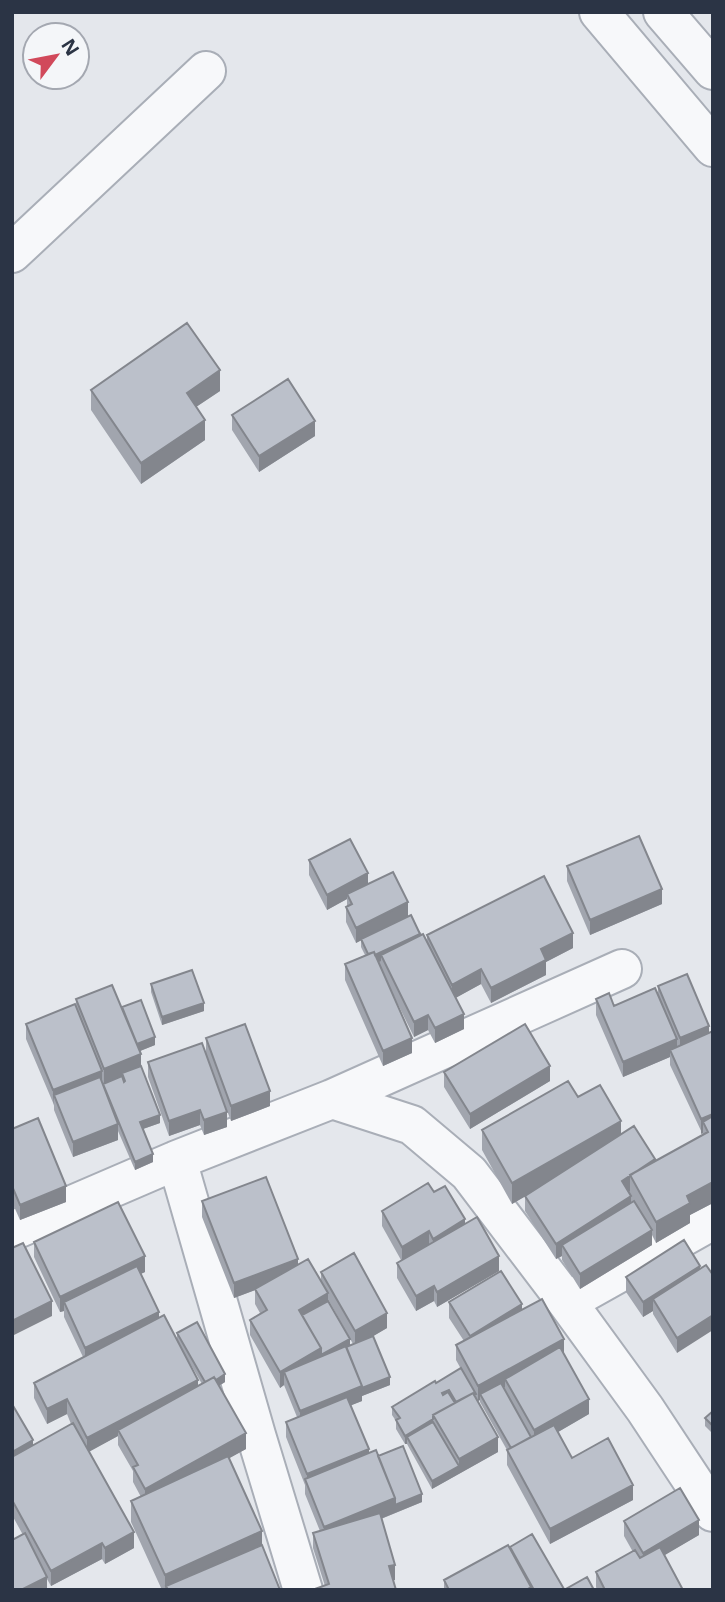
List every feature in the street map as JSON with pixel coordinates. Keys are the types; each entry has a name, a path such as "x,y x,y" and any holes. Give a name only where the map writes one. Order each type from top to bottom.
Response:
{"street":[{"path":"599,12 713,147"},
{"path":"663,12 713,70"},
{"path":"12,253 206,71"},
{"path":"12,1231 177,1160 332,1100 622,969"},
{"path":"332,1100 412,1125 469,1173 645,1409 713,1512"},
{"path":"177,1160 303,1590"},
{"path":"567,1302 713,1220"}],"building":[{"path":"187,323 220,370 187,393 205,420 141,463 91,390"},
{"path":"288,379 315,421 259,456 232,415"},
{"path":"639,836 662,889 590,920 567,866"},
{"path":"350,839 368,873 327,895 309,860"},
{"path":"393,872 408,902 356,928 346,907 352,904 347,894"},
{"path":"544,876 573,933 541,949 546,960 491,988 481,969 452,985 427,935"},
{"path":"411,915 420,934 375,955 374,952 368,954 361,939"},
{"path":"423,934 464,1014 435,1028 428,1015 414,1022 381,955"},
{"path":"374,952 412,1038 383,1051 345,964"},
{"path":"192,970 204,1003 162,1017 151,984"},
{"path":"687,974 709,1026 680,1038 658,986"},
{"path":"112,985 141,1054 104,1069 76,999"},
{"path":"655,988 677,1039 623,1062 596,999 609,993 614,1006"},
{"path":"141,1000 155,1037 137,1044 122,1007"},
{"path":"75,1004 102,1071 53,1090 26,1024"},
{"path":"245,1024 270,1091 231,1106 206,1038"},
{"path":"525,1024 550,1066 470,1114 444,1072"},
{"path":"713,1031 713,1114 701,1119 670,1050"},
{"path":"202,1043 227,1112 204,1120 200,1110 169,1121 148,1062"},
{"path":"141,1066 160,1115 140,1122 153,1154 135,1162 103,1084 122,1076 124,1082 122,1073"},
{"path":"100,1077 118,1124 73,1142 54,1095"},
{"path":"568,1081 578,1097 600,1085 621,1121 512,1183 482,1130"},
{"path":"713,1116 713,1182 687,1196 690,1203 656,1222 630,1175 708,1132 703,1122"},
{"path":"38,1118 66,1186 20,1205 12,1186 12,1129"},
{"path":"634,1126 655,1159 622,1181 631,1196 556,1244 525,1196"},
{"path":"266,1177 298,1259 234,1283 202,1201"},
{"path":"428,1183 434,1192 445,1186 465,1219 433,1239 429,1231 402,1247 382,1211"},
{"path":"634,1201 652,1230 580,1274 562,1245"},
{"path":"118,1202 145,1256 60,1297 34,1242"},
{"path":"477,1217 499,1256 437,1292 434,1286 416,1296 397,1263"},
{"path":"684,1240 700,1266 643,1302 626,1277"},
{"path":"23,1243 52,1301 12,1321 12,1248"},
{"path":"354,1253 387,1313 355,1331 321,1272"},
{"path":"308,1259 328,1293 299,1310 321,1348 280,1372 250,1320 267,1310 255,1289"},
{"path":"706,1265 713,1275 713,1315 677,1338 653,1299"},
{"path":"137,1266 159,1312 85,1348 64,1302"},
{"path":"501,1271 522,1304 470,1336 449,1302"},
{"path":"542,1299 564,1339 478,1386 456,1345"},
{"path":"328,1301 350,1339 321,1355 321,1348 302,1315"},
{"path":"164,1315 198,1380 87,1438 67,1399 47,1409 34,1383"},
{"path":"197,1322 225,1374 216,1380 214,1377 205,1382 177,1333"},
{"path":"373,1336 390,1377 362,1388 346,1347"},
{"path":"346,1346 362,1386 300,1411 284,1372"},
{"path":"560,1347 589,1399 534,1430 505,1379"},
{"path":"461,1368 476,1394 456,1402 449,1390 442,1393 443,1395 448,1392 455,1403 433,1415 433,1419 405,1436 396,1420 400,1418 392,1407"},
{"path":"214,1377 246,1433 145,1489 133,1467 138,1465 118,1430"},
{"path":"501,1383 531,1437 511,1448 480,1394"},
{"path":"473,1393 498,1437 459,1459 433,1415"},
{"path":"347,1397 369,1449 307,1474 286,1422"},
{"path":"12,1404 33,1440 12,1452"},
{"path":"713,1411 713,1426 705,1418"},
{"path":"433,1422 459,1466 432,1481 407,1437"},
{"path":"73,1423 134,1532 105,1548 102,1543 51,1571 12,1500 12,1457"},
{"path":"554,1425 572,1458 608,1438 633,1485 550,1529 507,1450"},
{"path":"403,1446 422,1494 395,1505 395,1498 378,1456"},
{"path":"376,1450 395,1498 324,1527 305,1479"},
{"path":"228,1456 262,1531 165,1575 131,1501"},
{"path":"680,1488 699,1520 643,1553 624,1521"},
{"path":"380,1513 395,1565 389,1566 396,1590 316,1590 329,1584 313,1533"},
{"path":"25,1533 47,1577 21,1590 12,1590 12,1540"},
{"path":"532,1534 564,1590 534,1590 510,1547"},
{"path":"262,1545 280,1590 168,1590 166,1586"},
{"path":"508,1545 531,1587 526,1590 449,1590 444,1580"},
{"path":"660,1547 683,1590 605,1590 596,1572 635,1550 640,1558"},
{"path":"587,1577 594,1590 564,1590"}]}
